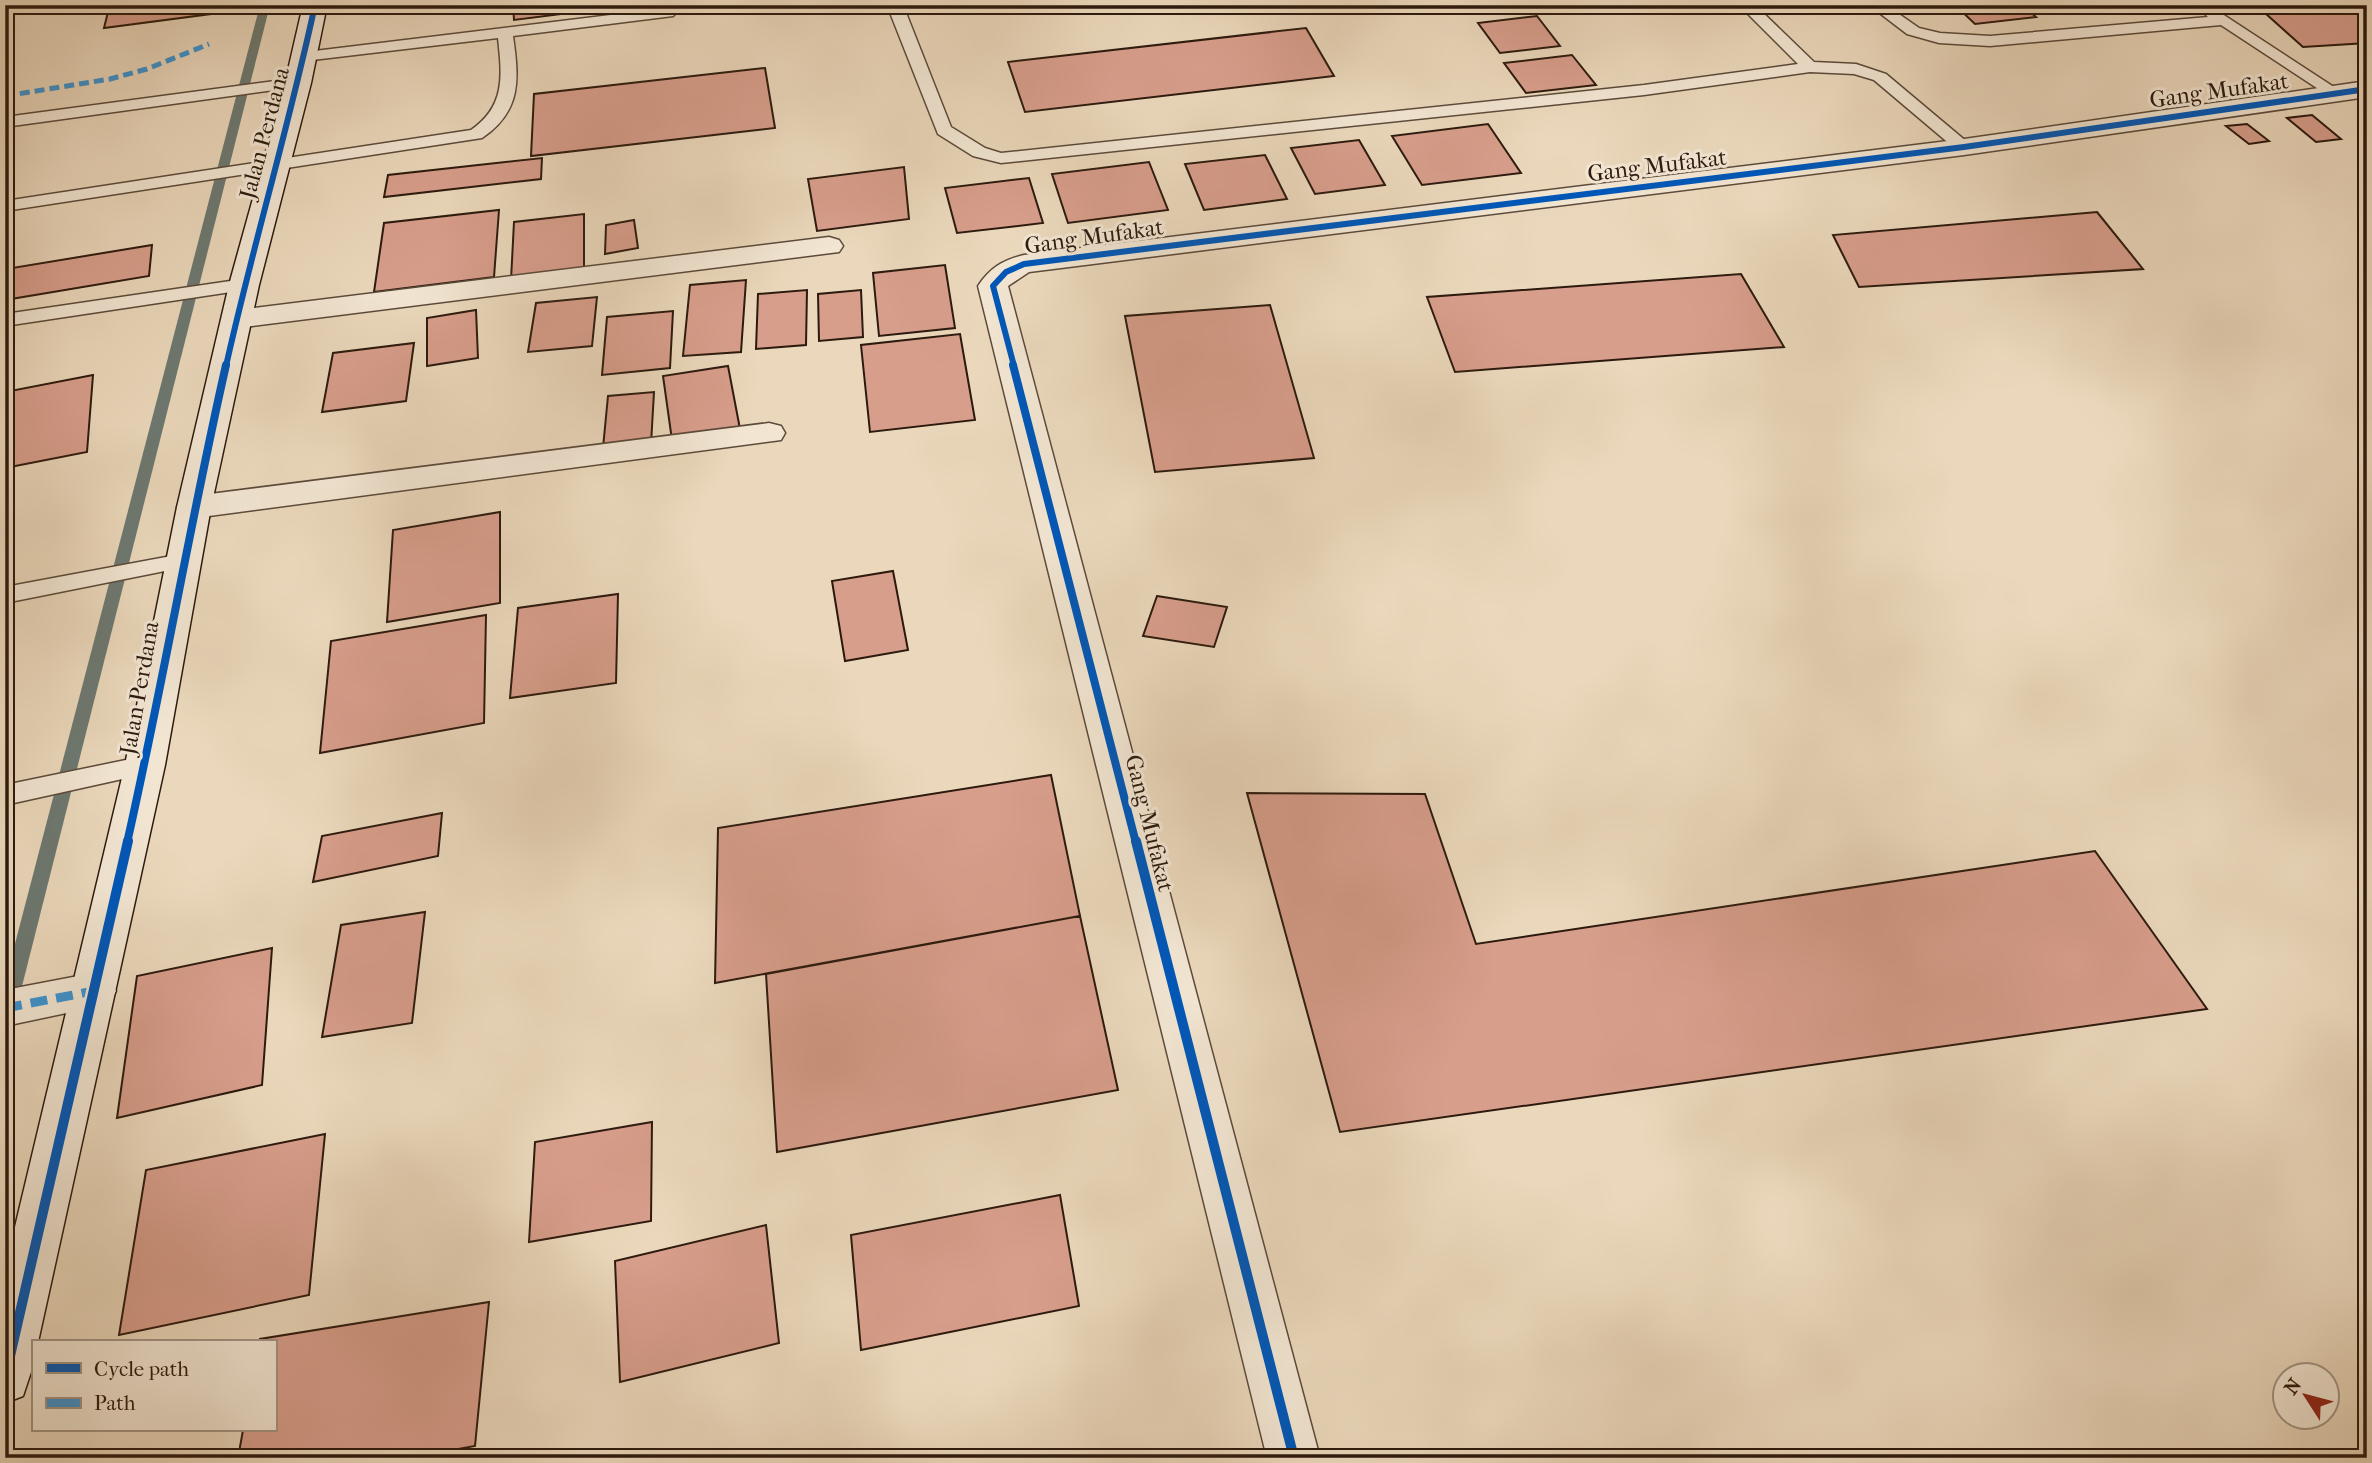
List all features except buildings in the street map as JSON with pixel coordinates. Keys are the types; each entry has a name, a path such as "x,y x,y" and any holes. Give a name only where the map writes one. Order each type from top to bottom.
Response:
{"street":[{"name":"Jalan Perdana","path":"5,1378 14,1300 93,991 145,765 233,297 262,168 315,5"},
{"name":"Gang Mufakat","path":"1294,1458 993,286 1008,270 1024,264 1964,147 2367,89"},
{"path":"233,297 829,246"},
{"path":"194,507 769,433"},
{"path":"23,1005 93,991"}],"lane":[{"path":"895,5 944,130 979,152 1002,158 1644,90 1810,67 1856,69 1880,77 1964,147"},
{"path":"1745,5 1810,67"},
{"path":"1876,5 1913,31 1939,38 1977,40 2096,33 2223,20"},
{"path":"2202,5 2335,93"},
{"path":"5,122 191,97 505,32 668,13"},
{"path":"5,206 476,134 490,127 498,119 512,79 505,32"},
{"path":"5,320 167,295 233,297"},
{"path":"5,595 182,561"},
{"path":"5,794 145,765"}],"waterway":[{"path":"7,1010 265,5"}],"marked path":[{"path":"5,96 110,79 147,69 209,44"},
{"path":"5,1008 94,991"}],"cycle path":[{"path":"5,1378 145,765 194,507 244,285 298,83 315,5"},
{"path":"1294,1458 993,286 996,282 1006,272 1024,264 1964,147 2367,89"}]}
